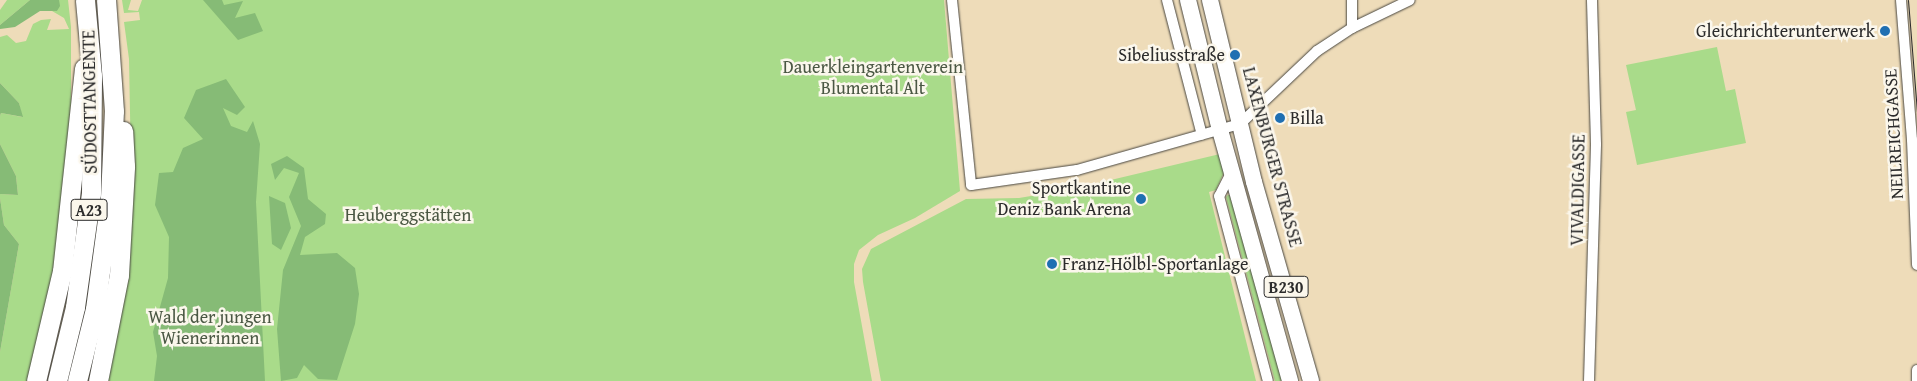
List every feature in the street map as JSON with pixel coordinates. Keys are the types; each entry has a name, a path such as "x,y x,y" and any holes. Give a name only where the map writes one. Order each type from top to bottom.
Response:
{"highway":[{"name":"SÜDOSTTANGENTE","path":"57,381 75,307 91,193 93,118 90,35 86,0"},
{"name":"SÜDOSTTANGENTE","path":"78,381 95,310 110,198 112,65 106,0"},
{"path":"36,381 62,271 80,93 90,35"},
{"path":"98,381 111,327 124,220 126,151 112,65"}],"main road":[{"name":"B230","path":"1188,0 1220,130 1290,381"},
{"name":"LAXENBURGER STRASSE","path":"1210,0 1240,124 1311,381"}],"street":[{"path":"952,0 971,184 1077,170 1240,124 1317,51 1352,28 1410,0"},
{"path":"1167,0 1202,135"},
{"path":"1352,0 1352,28"},
{"name":"VIVALDIGASSE","path":"1589,381 1596,144 1592,0"},
{"name":"NEILREICHGASSE","path":"1901,0 1912,140 1917,266"},
{"path":"1232,171 1219,196 1268,381"},
{"path":"1916,381 1917,370"}],"green space":[{"path":"7,0 30,0 0,25 0,10"},
{"path":"30,0 59,0 60,6 57,11 40,11 15,27 0,29 0,25"},
{"path":"59,0 68,0 71,27 71,103 55,292 30,381 0,381 0,352 19,244 4,225 0,194 18,195 16,176 0,144 0,116 1,113 22,117 19,103 0,83 0,37 7,35 16,43 26,41 33,24 41,20 51,19 47,30 69,29 64,18 52,11 57,11"},
{"name":"Heuberggstätten","path":"122,0 131,0 128,10 138,11 142,0 944,0 960,191 915,218 878,235 859,250 854,264 854,282 872,381 105,381 120,310 132,220 129,59 124,22 140,20 139,12 124,13"},
{"path":"203,0 222,0 224,5 243,1 235,18 255,13 263,31 238,40"},
{"path":"1717,47 1726,91 1735,89 1746,143 1637,165 1626,112 1636,110 1626,65"},
{"name":"Wald der jungen Wienerinnen","path":"226,79 245,107 237,115 223,108 231,126 247,132 253,121 260,144 256,202 265,381 154,381 157,356 153,332 168,278 169,237 155,205 159,173 173,172 183,148 203,139 184,118 196,90"},
{"path":"0,83 19,103 23,117 1,113 0,116"},
{"path":"0,144 16,176 18,195 0,194"},
{"name":"Franz-Hölbl-Sportanlage","path":"1220,154 1225,170 1216,190 1209,192 1256,381 881,381 862,269 871,249 966,199 1019,198 1073,189"},
{"path":"287,156 304,168 308,199 326,214 325,224 305,237 300,255 337,253 355,268 359,294 355,324 337,380 318,379 304,365 297,378 281,381 277,329 283,270 301,226 289,197 299,173 284,168 275,180 271,164"},
{"path":"1231,195 1282,381 1275,381 1226,197"},
{"path":"269,196 285,203 291,228 281,250 272,244"},
{"path":"0,198 4,225 19,244 0,352"}],"tram line":[{"path":"1908,0 1917,112"}],"place":[{"name":"Gleichrichterunterwerk","path":"1885,31"},
{"name":"Sibeliusstraße","path":"1235,55"},
{"name":"Billa","path":"1280,118"},
{"name":"Sportkantine Deniz Bank Arena","path":"1141,199"},
{"name":"Franz-Hölbl-Sportanlage","path":"1052,264"}],"park label":[{"name":"Dauerkleingartenverein Blumental Alt","path":"873,78"}]}
